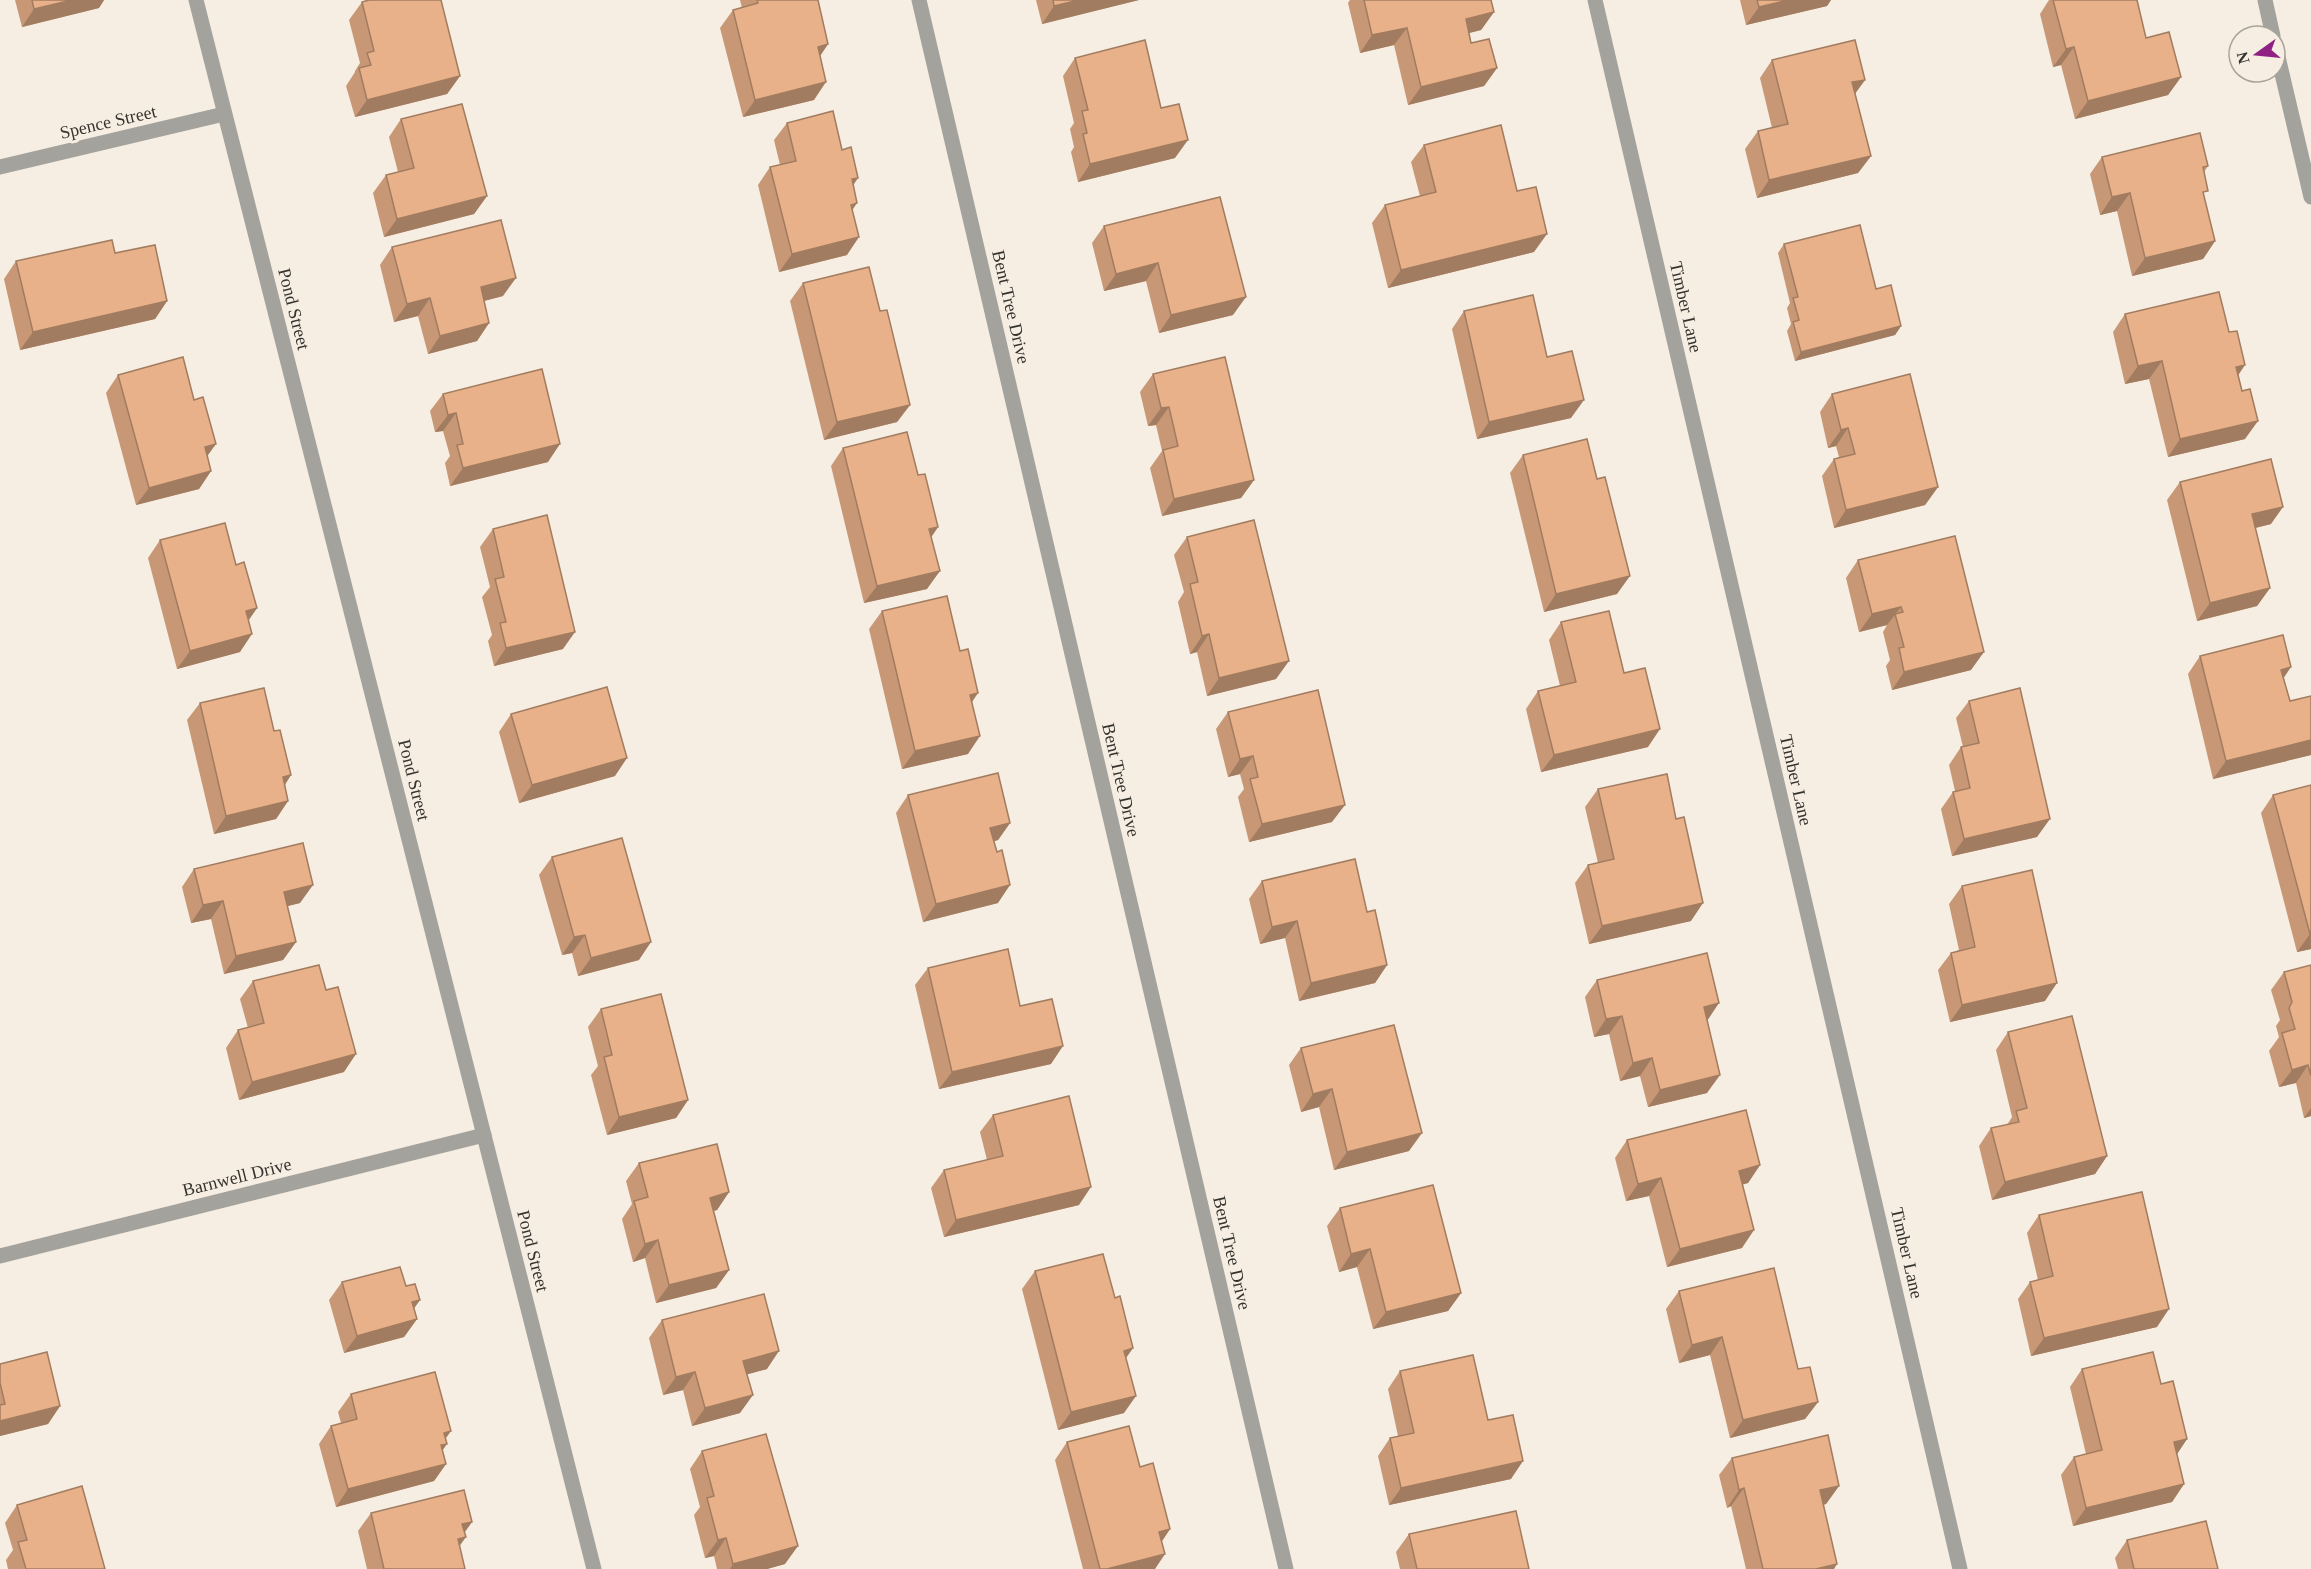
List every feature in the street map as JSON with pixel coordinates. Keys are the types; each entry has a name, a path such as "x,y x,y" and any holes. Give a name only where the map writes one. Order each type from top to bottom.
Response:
{"street":[{"name":"Pond Street","path":"196,0 594,1569"},
{"name":"Bent Tree Drive","path":"919,0 1286,1569"},
{"name":"Timber Lane","path":"1595,0 1960,1569"},
{"path":"2265,0 2270,24"},
{"path":"2284,84 2311,197"},
{"name":"Spence Street","path":"0,167 225,114"},
{"name":"Barnwell Drive","path":"0,1256 484,1135"}],"building":[{"path":"32,0 72,0 34,9"},
{"path":"369,0 441,0 460,76 367,100 359,68 371,65 367,53 374,51 362,2"},
{"path":"757,0 818,0 828,44 818,47 826,82 755,100 733,10 758,3"},
{"path":"1053,0 1079,0 1054,6"},
{"path":"1364,0 1491,0 1494,12 1466,19 1471,43 1489,39 1497,68 1421,87 1407,28 1372,35"},
{"path":"1757,0 1789,0 1759,7"},
{"path":"2053,0 2137,0 2146,38 2169,32 2181,77 2088,101 2074,47 2066,49"},
{"path":"1145,40 1161,108 1179,104 1188,140 1090,164 1083,134 1087,133 1082,111 1088,110 1075,58"},
{"path":"1855,40 1865,80 1852,82 1871,156 1769,180 1758,131 1788,124 1772,60"},
{"path":"462,104 487,196 397,219 386,175 414,168 401,119"},
{"path":"833,111 842,150 851,147 858,178 852,179 857,203 851,205 859,237 792,254 770,167 796,161 787,123"},
{"path":"1501,125 1517,191 1536,187 1547,234 1401,270 1385,205 1436,192 1424,145"},
{"path":"2200,133 2208,166 2203,167 2208,191 2203,192 2215,241 2145,258 2130,193 2112,197 2102,157"},
{"path":"1220,197 1246,297 1171,315 1158,263 1116,274 1104,226"},
{"path":"501,220 516,278 481,287 489,323 440,336 430,298 407,304 392,247"},
{"path":"1860,225 1876,289 1891,285 1901,326 1801,352 1793,322 1799,320 1793,298 1798,297 1784,244"},
{"path":"112,240 115,253 155,245 167,301 33,332 16,261"},
{"path":"869,267 880,311 887,310 910,405 837,422 803,283"},
{"path":"2219,292 2229,332 2237,331 2245,365 2236,367 2242,391 2250,389 2258,421 2180,439 2162,361 2138,366 2125,314"},
{"path":"1533,295 1547,357 1572,351 1584,400 1489,422 1464,311"},
{"path":"183,357 194,400 203,397 216,444 205,447 211,471 149,488 118,375"},
{"path":"1225,357 1254,480 1174,499 1163,450 1178,446 1169,407 1161,408 1153,374"},
{"path":"542,369 560,444 463,468 457,445 463,444 456,413 448,415 443,394"},
{"path":"1910,374 1938,487 1846,510 1834,459 1855,454 1848,428 1841,430 1832,394"},
{"path":"907,432 918,475 925,474 938,527 929,529 940,571 877,586 843,448"},
{"path":"1587,439 1597,479 1605,477 1630,576 1556,594 1523,455"},
{"path":"2271,459 2283,507 2252,514 2270,588 2210,603 2180,482"},
{"path":"547,515 575,632 506,648 500,623 506,622 495,579 504,577 493,529"},
{"path":"1254,520 1289,661 1219,678 1209,634 1202,636 1190,584 1198,582 1187,537"},
{"path":"225,523 236,565 244,562 257,608 246,611 252,634 190,651 160,540"},
{"path":"1955,536 1984,652 1904,672 1899,648 1904,647 1895,614 1903,612 1901,607 1872,614 1858,560"},
{"path":"947,596 960,651 968,649 978,693 970,695 980,736 915,751 882,611"},
{"path":"1609,611 1624,673 1645,668 1660,729 1554,755 1538,691 1576,682 1561,622"},
{"path":"2283,635 2291,667 2281,670 2290,701 2311,696 2311,740 2226,761 2200,656"},
{"path":"607,687 627,758 532,785 511,714"},
{"path":"264,688 274,731 280,730 291,775 283,777 288,801 226,816 200,703"},
{"path":"2020,688 2050,819 1964,839 1953,792 1970,788 1961,747 1979,743 1969,701"},
{"path":"1318,690 1345,805 1262,824 1250,779 1258,777 1253,756 1240,759 1228,712"},
{"path":"998,773 1010,823 990,828 997,852 1002,850 1010,885 936,904 908,795"},
{"path":"1667,774 1676,819 1684,817 1703,903 1602,926 1588,865 1614,859 1598,789"},
{"path":"2311,785 2311,934 2310,934 2273,795"},
{"path":"622,838 651,942 591,958 585,935 574,937 552,857"},
{"path":"303,843 313,885 284,892 296,942 236,956 223,901 203,905 194,869"},
{"path":"1355,859 1367,912 1375,910 1387,965 1311,983 1297,921 1272,927 1262,881"},
{"path":"2032,870 2057,983 1962,1005 1951,953 1975,947 1962,886"},
{"path":"1008,949 1020,1006 1052,999 1063,1046 952,1072 928,968"},
{"path":"1707,953 1719,1003 1704,1007 1720,1075 1660,1090 1652,1058 1633,1063 1622,1016 1606,1019 1597,980"},
{"path":"319,965 326,990 338,987 356,1054 252,1082 238,1030 264,1023 253,981"},
{"path":"2311,965 2311,1076 2308,1065 2292,1070 2282,1033 2295,1029 2289,1008 2292,1002 2284,972"},
{"path":"661,994 688,1100 619,1117 604,1057 612,1055 601,1009"},
{"path":"2072,1016 2107,1156 2005,1182 1991,1128 2019,1122 2016,1111 2027,1108 2008,1032"},
{"path":"1394,1025 1422,1133 1347,1152 1332,1089 1313,1094 1301,1048"},
{"path":"1069,1096 1091,1187 956,1220 944,1170 1003,1156 993,1115"},
{"path":"1746,1110 1760,1165 1739,1171 1754,1230 1680,1249 1661,1178 1638,1184 1627,1140"},
{"path":"717,1144 729,1192 710,1198 729,1270 669,1285 658,1240 645,1244 634,1201 648,1197 639,1163"},
{"path":"1433,1185 1461,1293 1386,1312 1370,1249 1351,1254 1340,1208"},
{"path":"2142,1192 2169,1309 2044,1338 2030,1282 2053,1276 2039,1215"},
{"path":"1103,1254 1115,1298 1120,1296 1133,1348 1124,1351 1136,1396 1071,1412 1035,1271"},
{"path":"400,1267 406,1286 415,1284 420,1300 412,1302 417,1319 357,1336 342,1282"},
{"path":"1774,1268 1798,1369 1810,1367 1818,1402 1743,1420 1722,1337 1692,1345 1679,1291"},
{"path":"764,1294 779,1351 743,1361 753,1395 705,1408 695,1372 676,1377 662,1320"},
{"path":"47,1352 60,1406 0,1421 0,1405 5,1404 0,1383 0,1364"},
{"path":"2153,1352 2161,1384 2173,1381 2187,1439 2174,1442 2184,1484 2086,1508 2074,1457 2102,1450 2082,1369"},
{"path":"1473,1355 1488,1420 1513,1415 1523,1461 1401,1488 1390,1438 1414,1433 1400,1371"},
{"path":"435,1372 451,1431 444,1433 447,1444 441,1445 446,1464 348,1489 331,1426 357,1419 351,1394"},
{"path":"1129,1426 1140,1467 1153,1463 1170,1529 1159,1532 1165,1554 1100,1569 1067,1442"},
{"path":"766,1434 798,1546 733,1564 726,1538 718,1540 707,1498 714,1496 702,1451"},
{"path":"1828,1435 1839,1486 1820,1490 1837,1564 1816,1569 1763,1569 1744,1488 1739,1490 1732,1458"},
{"path":"82,1486 105,1569 26,1569 18,1542 27,1540 17,1505"},
{"path":"464,1490 472,1522 462,1524 466,1537 458,1539 465,1569 384,1569 371,1513"},
{"path":"1516,1511 1529,1569 1417,1569 1409,1534"},
{"path":"2206,1521 2218,1569 2134,1569 2127,1540"}]}
